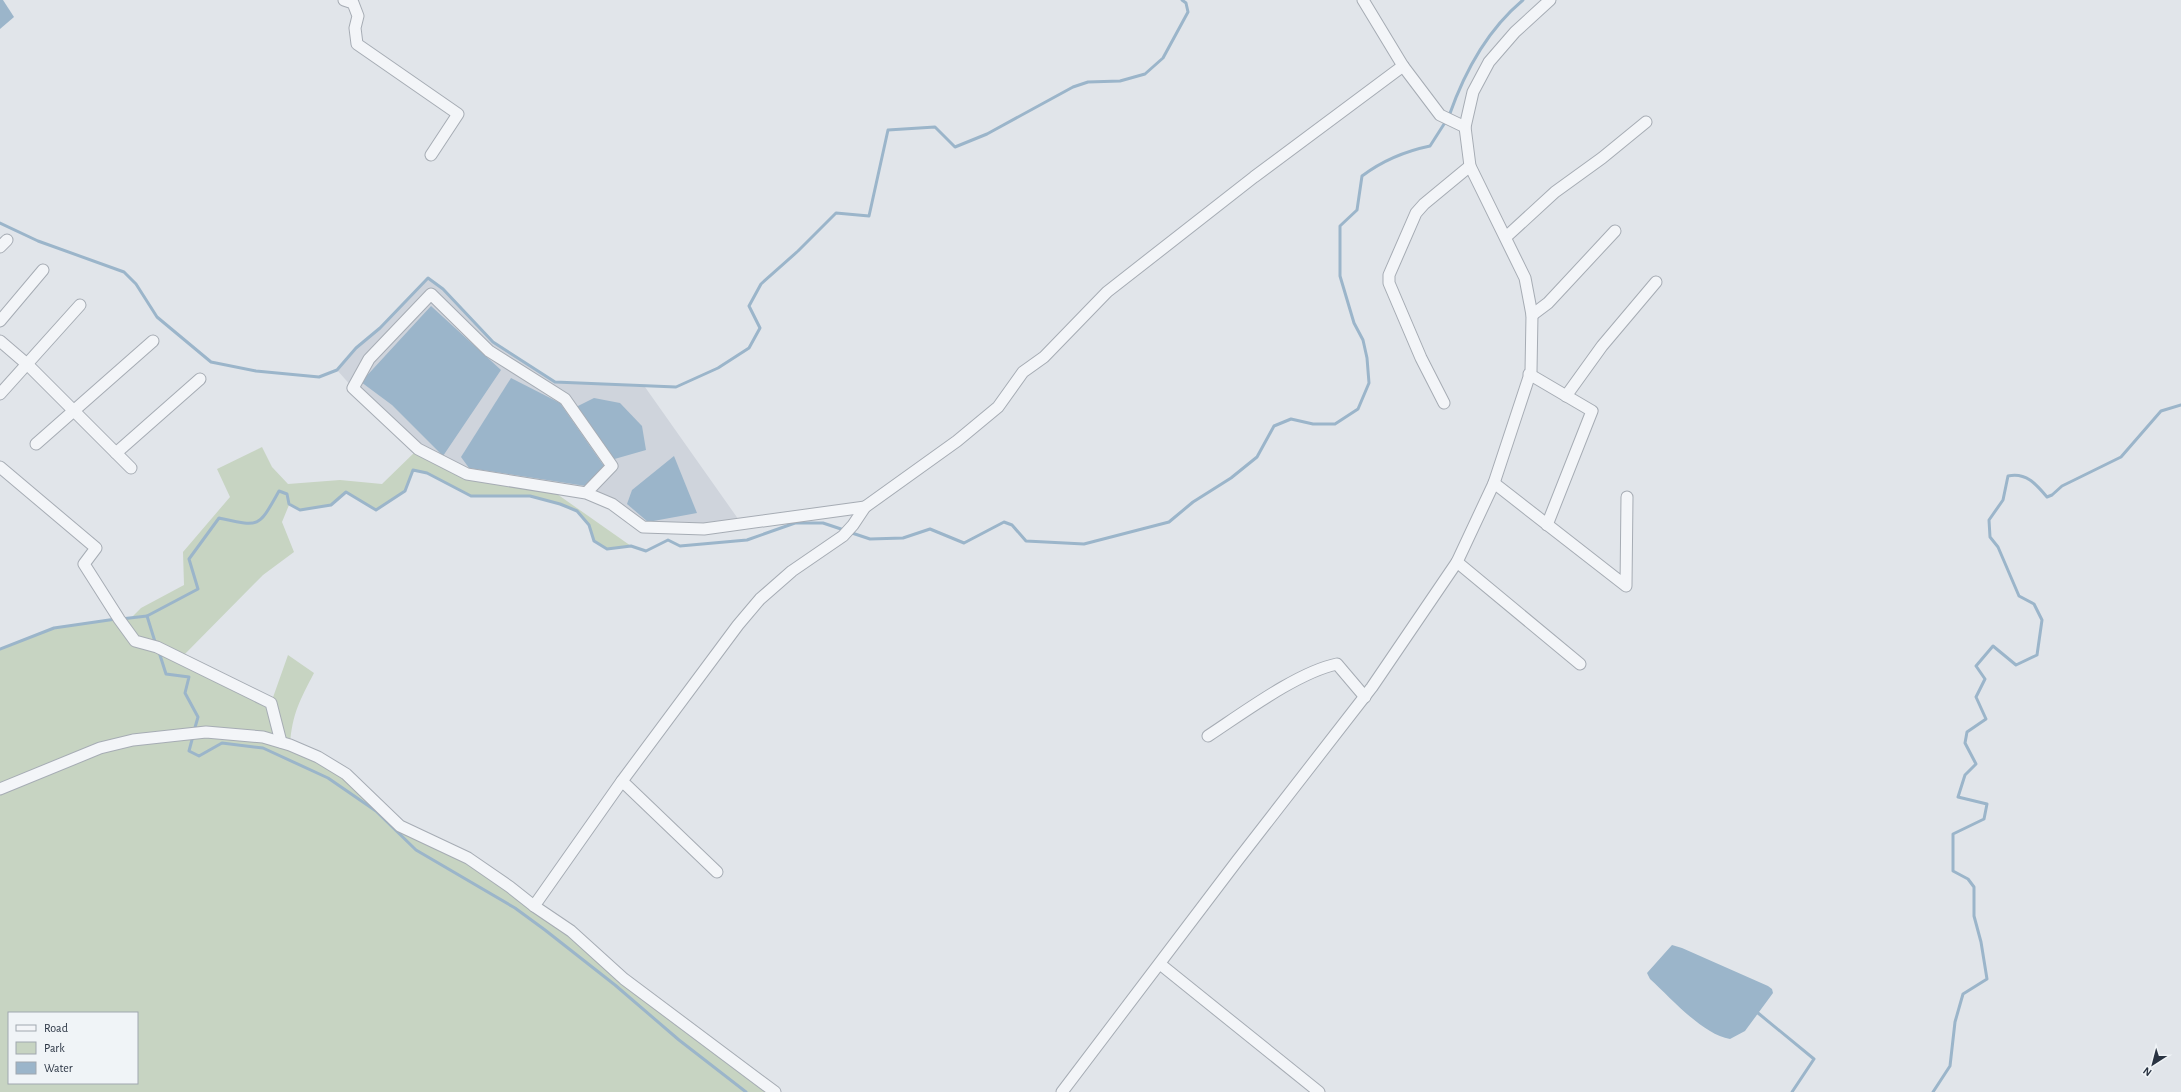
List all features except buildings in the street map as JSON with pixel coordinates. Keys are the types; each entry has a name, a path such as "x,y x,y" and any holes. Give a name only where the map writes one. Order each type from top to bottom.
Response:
{"street":[{"path":"344,0 353,3 358,16 355,28 357,44 458,114 431,155"},
{"path":"1363,0 1403,66 1440,115 1460,124"},
{"path":"1062,1092 1285,798 1365,696 1457,562 1494,483 1512,433 1531,371 1532,315 1525,278 1470,166 1460,124 1473,92 1489,62 1515,32 1550,0"},
{"path":"534,906 622,781 738,625 760,599 792,571 843,536 853,525 865,507 958,440 998,407 1023,372 1044,357 1107,292 1254,177 1403,66"},
{"path":"1506,237 1555,192 1602,158 1646,122"},
{"path":"1444,403 1421,358 1388,283 1389,275 1416,213 1424,204 1470,166"},
{"path":"1532,315 1548,303 1615,231"},
{"path":"0,321 43,270"},
{"path":"1566,396 1602,346 1656,282"},
{"path":"586,493 612,466 565,399 489,351 431,294 370,359 352,388 418,450 467,474 586,493 612,504 643,527 704,529 865,507"},
{"path":"0,394 28,365 80,305"},
{"path":"0,341 28,365 131,468"},
{"path":"36,444 153,341"},
{"path":"1529,374 1592,411 1547,525"},
{"path":"116,453 200,379"},
{"path":"0,467 96,548 84,564 135,641 157,647 271,703 281,742"},
{"path":"1494,483 1626,586 1627,497"},
{"path":"1457,562 1580,664"},
{"path":"1208,736 1266,699 1321,668 1337,664 1365,696"},
{"path":"0,789 100,748 185,733 206,732 263,737 281,742 318,757 346,774 400,826 468,858 571,931 624,979 775,1092"},
{"path":"622,781 718,872"},
{"path":"1160,964 1319,1092"}],"shaded area":[{"path":"428,278 443,289 493,342 554,382 645,387 741,523 643,527 586,493 470,475 418,449 353,388 337,370 356,348 380,328"}],"green space":[{"path":"262,447 272,467 288,484 340,480 382,484 418,449 467,474 547,487 631,546 607,549 594,541 589,525 577,511 560,504 533,497 471,496 427,473 413,470 405,491 376,510 346,492 331,505 300,510 289,505 282,522 294,552 263,575 180,659 271,703 288,655 314,673 295,716 290,745 318,757 400,826 468,858 775,1092 0,1092 0,649 54,628 132,617 141,608 184,585 183,552 230,497 217,469"}],"water":[{"path":"0,0 3,0 14,17 0,29"},
{"path":"431,306 501,370 443,456 392,405 361,382"},
{"path":"511,378 560,403 604,466 586,486 469,468 461,457"},
{"path":"594,398 620,403 642,426 646,450 611,460 576,407"},
{"path":"674,456 697,513 648,522 627,504 632,490"},
{"path":"1672,945 1682,948 1772,989 1773,993 1745,1031 1730,1039 1719,1036 1688,1015 1650,979 1647,973"}],"waterway":[{"path":"0,223 38,241 124,272 136,284 157,317 211,362 256,371 319,377 337,370 356,348 380,328 428,278 443,289 493,342 555,382 676,387 718,368 749,348 760,328 749,306 761,284 798,251 836,213 869,216 888,130 935,127 955,147 987,134 1073,87 1088,82 1120,81 1145,74 1163,58 1188,12 1186,3 1182,0"},
{"path":"1449,116 1462,84 1478,53 1498,25 1523,0"},
{"path":"849,532 870,539 903,538 930,529 964,543 1004,522 1012,525 1026,541 1084,544 1169,522 1193,502 1231,478 1257,457 1274,426 1291,419 1313,424 1335,424 1358,409 1369,383 1367,358 1363,340 1354,323 1340,276 1340,226 1357,210 1362,176 1394,157 1430,146 1446,121"},
{"path":"1933,1092 1950,1066 1955,1022 1963,994 1987,979 1981,942 1974,916 1974,887 1968,879 1953,871 1953,834 1984,819 1987,804 1958,797 1965,775 1976,764 1965,743 1967,732 1986,719 1976,697 1985,679 1976,666 1993,646 2016,665 2037,655 2042,620 2034,604 2019,596 1998,547 1990,537 1989,520 2003,500 2008,476 2014,475 2025,477 2035,484 2047,497 2052,495 2062,486 2121,457 2161,411 2181,405"},
{"path":"147,616 198,589 189,559 219,518 243,523 257,522 267,512 279,491 287,494 289,504 300,510 331,505 346,492 376,510 405,491 413,470 427,473 471,496 530,496 560,504 577,511 589,525 594,541 607,549 631,546 646,551 668,540 680,546 747,540 795,523 823,523 844,530"},
{"path":"121,619 147,616 156,645"},
{"path":"0,649 54,628 116,619"},
{"path":"159,652 166,674 189,677 185,693 198,717 194,731"},
{"path":"193,736 189,751 199,756 222,743 263,748 328,778 376,811 416,850 515,908 545,930 615,985 679,1040 746,1092"},
{"path":"1758,1013 1814,1059 1792,1092"}]}
